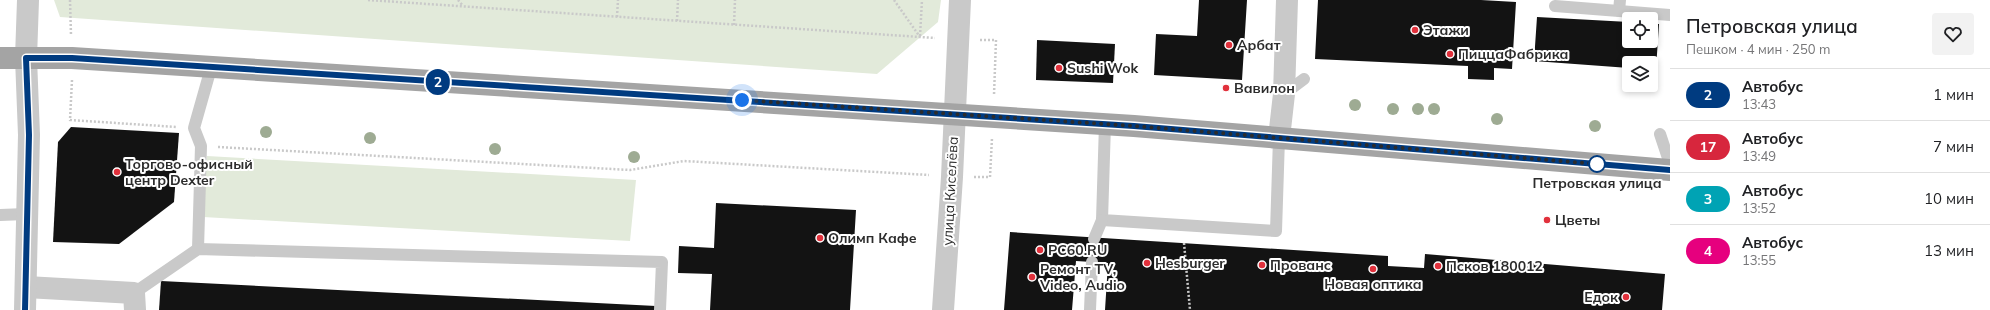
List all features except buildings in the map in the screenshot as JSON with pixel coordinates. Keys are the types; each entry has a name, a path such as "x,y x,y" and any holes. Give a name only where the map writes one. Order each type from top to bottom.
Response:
{"main road":[{"path":"0,58 72,58 1105,124 1670,170"}],"street":[{"path":"25,310 29,135 26,58 28,0"},
{"name":"улица Киселёва","path":"943,310 952,177 960,0"},
{"path":"1279,138 1284,94 1287,0"},
{"path":"26,287 134,302"}],"lane":[{"path":"1555,6 1620,6 1670,15"},
{"path":"198,249 201,146 194,128 211,68"},
{"path":"1284,94 1304,79"},
{"path":"1094,238 1102,220 1105,124"},
{"path":"1660,134 1670,164"},
{"path":"1102,220 1276,231 1279,138"},
{"path":"0,215 26,214"},
{"path":"134,302 198,249 662,262 660,310"},
{"path":"1090,310 1092,262"}],"path":[{"path":"368,0 920,37"},
{"path":"458,0 463,6"},
{"path":"617,17 618,0"},
{"path":"677,21 678,0"},
{"path":"734,25 735,0"},
{"path":"894,0 920,37"},
{"path":"920,37 922,0"},
{"path":"71,105 70,120 194,128"},
{"path":"201,146 630,170 684,161 952,177"},
{"path":"1185,225 1184,244 1190,310"}],"green space":[{"path":"54,0 941,0 938,22 877,74 60,17"},
{"path":"207,156 636,180 630,241 203,217"}],"bus line":[{"name":"2","path":"25,310 29,135 26,58 72,58 1134,126 1670,170"}],"place":[{"name":"Этажи","path":"1415,30"},
{"name":"Арбат","path":"1229,45"},
{"name":"ПиццаФабрика","path":"1450,54"},
{"name":"Sushi Wok","path":"1059,68"},
{"name":"Вавилон","path":"1226,88"},
{"name":"Петровская улица","path":"1597,164"},
{"name":"Торгово-офисный центр Dexter","path":"117,172"},
{"name":"Цветы","path":"1547,220"},
{"name":"Олимп Кафе","path":"820,238"},
{"name":"PC60.RU","path":"1040,250"},
{"name":"Hesburger","path":"1147,263"},
{"name":"Прованс","path":"1262,265"},
{"name":"Псков 180012","path":"1438,266"},
{"name":"Новая оптика","path":"1373,269"},
{"name":"Ремонт TV, Video, Audio","path":"1032,277"},
{"name":"Едок","path":"1626,297"}],"route":[{"path":"742,100 1134,126 1597,164"}]}
